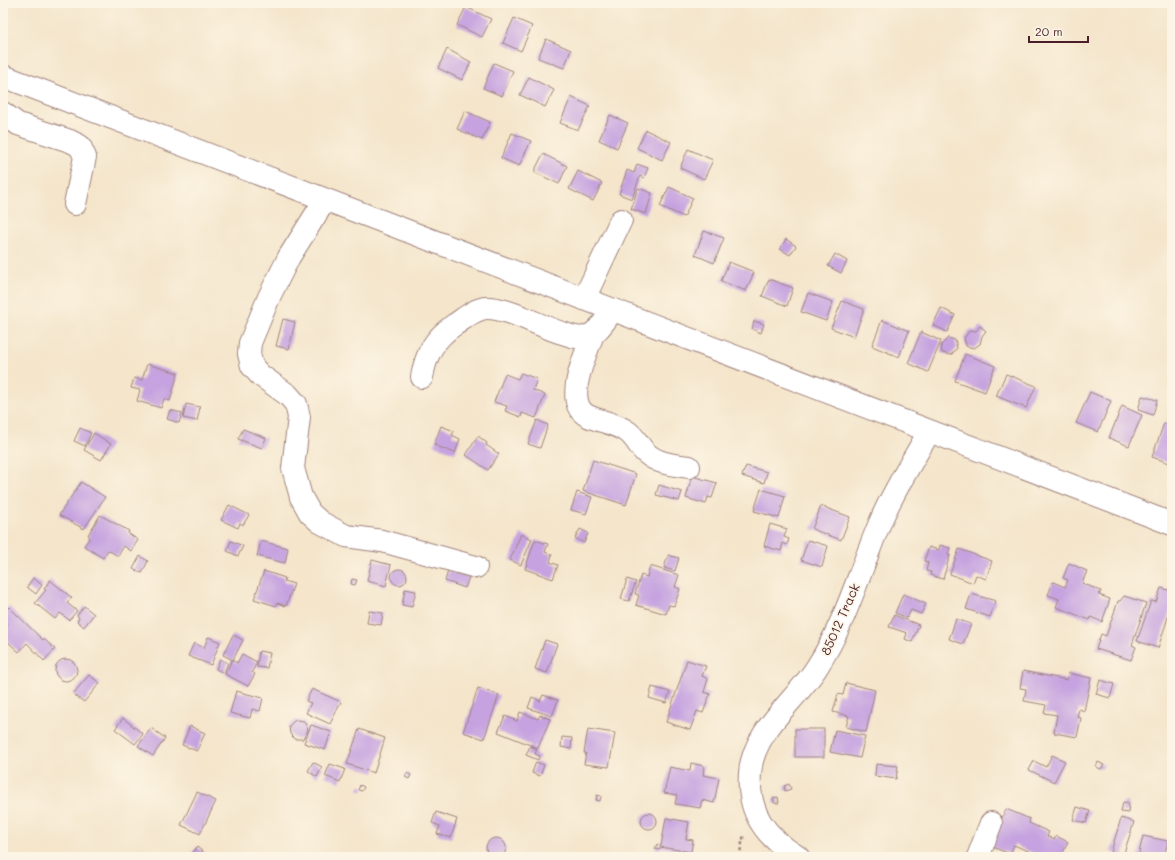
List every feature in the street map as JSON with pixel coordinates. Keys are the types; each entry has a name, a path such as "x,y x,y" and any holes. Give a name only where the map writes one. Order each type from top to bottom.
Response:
{"street":[{"path":"3,76 1172,524"},
{"path":"3,113 18,124 70,141 80,146 85,157 75,204"},
{"path":"325,200 289,257 269,297 250,343 249,354 252,366 256,371 272,386 288,395 296,404 299,417 293,468 302,497 310,512 320,522 346,536 382,541 476,567"},
{"path":"584,299 621,220"},
{"path":"422,378 425,360 430,348 452,327 475,311 486,308 499,310 575,337 584,338 593,334"},
{"path":"613,310 593,334 575,393 580,409 586,415 628,432 637,440 645,452 654,459 661,462 689,467"},
{"name":"85012 Track","path":"798,857 770,836 759,820 750,800 750,772 755,753 760,742 778,716 804,686 826,654 841,623 879,524 929,432"},
{"path":"978,857 991,823"}],"building":[{"path":"466,7 491,19 482,37 457,25"},
{"path":"514,18 532,26 521,51 503,43"},
{"path":"546,39 571,50 564,68 538,58"},
{"path":"447,49 471,62 462,80 438,68"},
{"path":"494,63 513,71 502,96 483,88"},
{"path":"529,77 554,90 545,107 520,95"},
{"path":"571,97 590,106 578,130 560,123"},
{"path":"465,111 490,122 482,140 457,129"},
{"path":"610,115 628,123 617,148 599,140"},
{"path":"646,130 671,142 662,160 637,148"},
{"path":"512,133 531,141 519,166 501,158"},
{"path":"688,149 713,160 704,179 680,168"},
{"path":"543,154 567,166 559,184 534,172"},
{"path":"637,164 648,168 644,178 640,176 632,199 619,194 627,170 634,173"},
{"path":"578,171 602,183 593,201 569,189"},
{"path":"669,187 693,198 684,217 660,206"},
{"path":"638,188 652,193 646,214 631,209"},
{"path":"704,231 724,238 714,263 695,255"},
{"path":"786,239 796,246 790,255 780,249"},
{"path":"835,254 847,261 841,273 828,266"},
{"path":"729,262 754,272 746,291 721,281"},
{"path":"769,279 793,288 787,306 762,296"},
{"path":"808,293 833,302 826,321 801,312"},
{"path":"842,301 864,309 854,337 831,328"},
{"path":"941,308 955,315 947,332 933,325"},
{"path":"283,319 295,322 289,349 276,346"},
{"path":"882,320 909,331 899,357 872,346"},
{"path":"754,321 764,324 761,333 752,329"},
{"path":"980,326 986,331 982,336 980,344 974,348 966,346 964,338 970,330 976,331"},
{"path":"921,332 941,341 928,372 908,363"},
{"path":"948,338 955,340 957,348 951,355 942,353 941,345"},
{"path":"965,354 995,366 985,392 955,381"},
{"path":"147,364 178,373 170,401 164,399 161,408 137,401 140,390 131,388 134,378 142,380"},
{"path":"521,373 537,379 533,390 545,395 536,418 522,413 521,417 505,411 507,406 494,402 505,374 518,379"},
{"path":"1006,374 1036,386 1026,408 996,396"},
{"path":"1090,392 1111,401 1098,432 1076,423"},
{"path":"1142,396 1157,400 1153,415 1138,410"},
{"path":"186,404 200,407 197,421 183,418"},
{"path":"1122,406 1142,415 1129,446 1109,438"},
{"path":"170,410 182,413 179,423 167,419"},
{"path":"537,420 548,425 540,448 528,444"},
{"path":"1164,423 1172,426 1172,464 1152,457"},
{"path":"441,426 454,431 452,435 460,439 455,453 434,445"},
{"path":"80,428 91,433 85,446 74,441"},
{"path":"243,429 266,438 262,448 238,439"},
{"path":"94,433 111,444 101,460 84,450"},
{"path":"478,436 487,443 486,445 499,454 488,470 466,455"},
{"path":"593,460 636,474 626,505 583,491"},
{"path":"746,466 767,472 764,483 742,476"},
{"path":"692,476 717,483 712,498 708,497 706,504 686,498"},
{"path":"81,482 105,497 84,529 59,515"},
{"path":"659,485 682,492 679,501 656,495"},
{"path":"761,489 785,496 779,518 754,511"},
{"path":"577,492 592,497 586,514 571,510"},
{"path":"229,505 249,515 243,525 240,523 238,528 221,520"},
{"path":"821,506 850,517 841,540 812,529"},
{"path":"100,515 129,531 128,533 138,540 131,551 124,546 118,556 108,550 103,558 84,546 90,537 88,535"},
{"path":"770,524 787,529 784,537 789,539 787,545 783,543 781,551 764,546"},
{"path":"580,529 588,533 584,543 575,538"},
{"path":"521,534 532,539 521,565 510,560"},
{"path":"535,540 548,544 545,552 552,555 550,562 558,565 553,579 525,569"},
{"path":"808,540 828,546 822,567 801,560"},
{"path":"231,541 243,546 238,556 227,551"},
{"path":"261,541 288,548 285,563 257,556"},
{"path":"940,545 950,548 948,555 950,555 943,579 930,575 931,572 926,571 928,562 924,561 929,547 939,550"},
{"path":"959,549 992,561 986,579 976,575 973,583 950,574"},
{"path":"668,555 679,558 675,571 664,568"},
{"path":"140,556 148,561 142,573 133,569"},
{"path":"372,560 391,565 386,586 367,581"},
{"path":"1069,563 1087,571 1082,583 1101,591 1099,595 1110,599 1102,622 1091,617 1090,620 1056,607 1059,599 1048,595 1053,582 1065,587 1068,580 1063,578"},
{"path":"650,566 679,575 675,587 680,589 674,606 669,605 666,614 636,605 639,595 635,594 641,575 647,577"},
{"path":"399,569 405,571 407,577 405,583 399,585 393,583 391,577 393,571"},
{"path":"264,571 285,578 284,581 294,584 286,606 277,603 276,606 254,599"},
{"path":"448,571 469,577 465,588 445,581"},
{"path":"33,578 42,585 36,594 27,587"},
{"path":"352,579 357,580 355,585 351,584"},
{"path":"627,579 636,582 629,601 621,599"},
{"path":"50,580 72,598 67,603 77,611 69,620 60,613 55,619 35,603 46,590 44,589"},
{"path":"1161,588 1172,591 1172,605 1158,648 1137,641 1151,601 1156,602"},
{"path":"405,589 416,591 412,607 402,605"},
{"path":"903,594 926,604 921,614 911,610 907,618 895,613"},
{"path":"971,594 996,601 990,617 966,609"},
{"path":"1124,596 1146,603 1132,645 1136,647 1131,660 1096,649 1101,634 1106,636 1118,601 1120,601"},
{"path":"84,606 94,614 84,627 77,621 79,618 77,615"},
{"path":"9,607 43,640 44,639 55,649 44,661 27,643 19,652 7,641 9,639 3,633 3,630 8,625 3,620 3,613"},
{"path":"369,611 383,613 381,625 367,623"},
{"path":"894,615 919,625 912,642 905,639 907,633 889,627"},
{"path":"956,619 971,624 963,644 949,639"},
{"path":"233,635 243,640 233,660 223,655"},
{"path":"208,637 220,642 211,665 188,656 194,643 204,648"},
{"path":"545,640 557,644 547,673 535,669"},
{"path":"259,651 270,653 267,668 257,667"},
{"path":"242,654 257,662 252,672 255,674 248,686 225,674 232,660 237,663"},
{"path":"66,659 74,662 77,670 74,678 66,681 58,678 55,670 58,662"},
{"path":"220,659 228,663 224,673 216,669"},
{"path":"687,660 706,666 702,676 708,679 704,692 710,694 703,713 697,711 690,730 666,722"},
{"path":"1023,671 1067,680 1068,673 1091,678 1084,711 1079,709 1077,717 1081,718 1077,737 1054,733 1057,715 1044,713 1046,705 1024,701 1026,689 1020,688"},
{"path":"89,675 100,683 84,702 73,694"},
{"path":"1100,680 1114,684 1110,698 1096,694"},
{"path":"846,683 875,690 866,732 846,727 849,716 833,712 838,694 843,695"},
{"path":"652,687 670,692 666,703 649,698"},
{"path":"478,688 499,695 484,739 463,732"},
{"path":"312,689 341,702 330,724 306,713 311,703 306,701"},
{"path":"236,691 263,698 260,711 252,709 250,718 230,713"},
{"path":"543,695 558,700 552,716 528,708 532,697 540,701"},
{"path":"520,712 538,719 540,715 550,719 538,748 498,732 505,716 517,721"},
{"path":"123,718 143,734 135,744 115,729"},
{"path":"295,720 304,721 308,730 303,739 295,739 290,734 289,726"},
{"path":"311,725 331,732 325,750 304,743"},
{"path":"190,726 205,733 197,751 182,745"},
{"path":"151,728 165,738 153,756 138,746"},
{"path":"359,729 385,738 374,773 347,764"},
{"path":"588,729 615,733 609,767 584,764 586,753 584,753"},
{"path":"795,729 824,729 824,757 795,757"},
{"path":"835,730 865,736 860,758 830,752"},
{"path":"562,737 572,738 571,749 561,747"},
{"path":"530,746 537,749 535,754 540,756 538,760 526,755"},
{"path":"1052,755 1065,761 1054,782 1029,770 1034,761 1046,767"},
{"path":"313,762 322,767 317,777 308,771"},
{"path":"536,762 544,765 540,776 532,773"},
{"path":"1098,762 1104,765 1101,769 1096,767"},
{"path":"691,763 704,766 703,775 719,778 714,803 702,800 700,808 675,804 677,795 664,793 670,767 690,771"},
{"path":"330,764 345,769 340,782 325,776"},
{"path":"876,764 898,766 896,779 875,776"},
{"path":"407,773 411,775 409,779 405,777"},
{"path":"789,784 791,789 785,791 784,786"},
{"path":"360,785 364,787 362,791 358,790"},
{"path":"197,792 216,801 200,834 181,825"},
{"path":"597,795 601,796 600,801 596,800"},
{"path":"778,797 779,803 774,803 773,798"},
{"path":"1123,802 1129,803 1128,813 1121,812"},
{"path":"1077,807 1090,811 1086,823 1073,820"},
{"path":"1006,809 1030,819 1029,823 1049,832 1047,836 1054,840 1056,836 1068,842 1061,857 1042,857 1014,845 1010,854 990,846"},
{"path":"436,812 457,819 451,838 437,834 440,826 432,823"},
{"path":"646,813 652,813 657,818 655,827 652,829 646,829 641,824 641,818"},
{"path":"666,818 689,822 686,839 693,840 691,852 660,847 660,850 655,849 657,844 661,846"},
{"path":"1121,818 1134,822 1123,856 1111,852"},
{"path":"1143,836 1168,841 1164,857 1138,857"},
{"path":"492,838 500,838 506,844 506,852 500,858 492,858 486,852 486,844"},
{"path":"197,847 209,857 189,857"}]}
